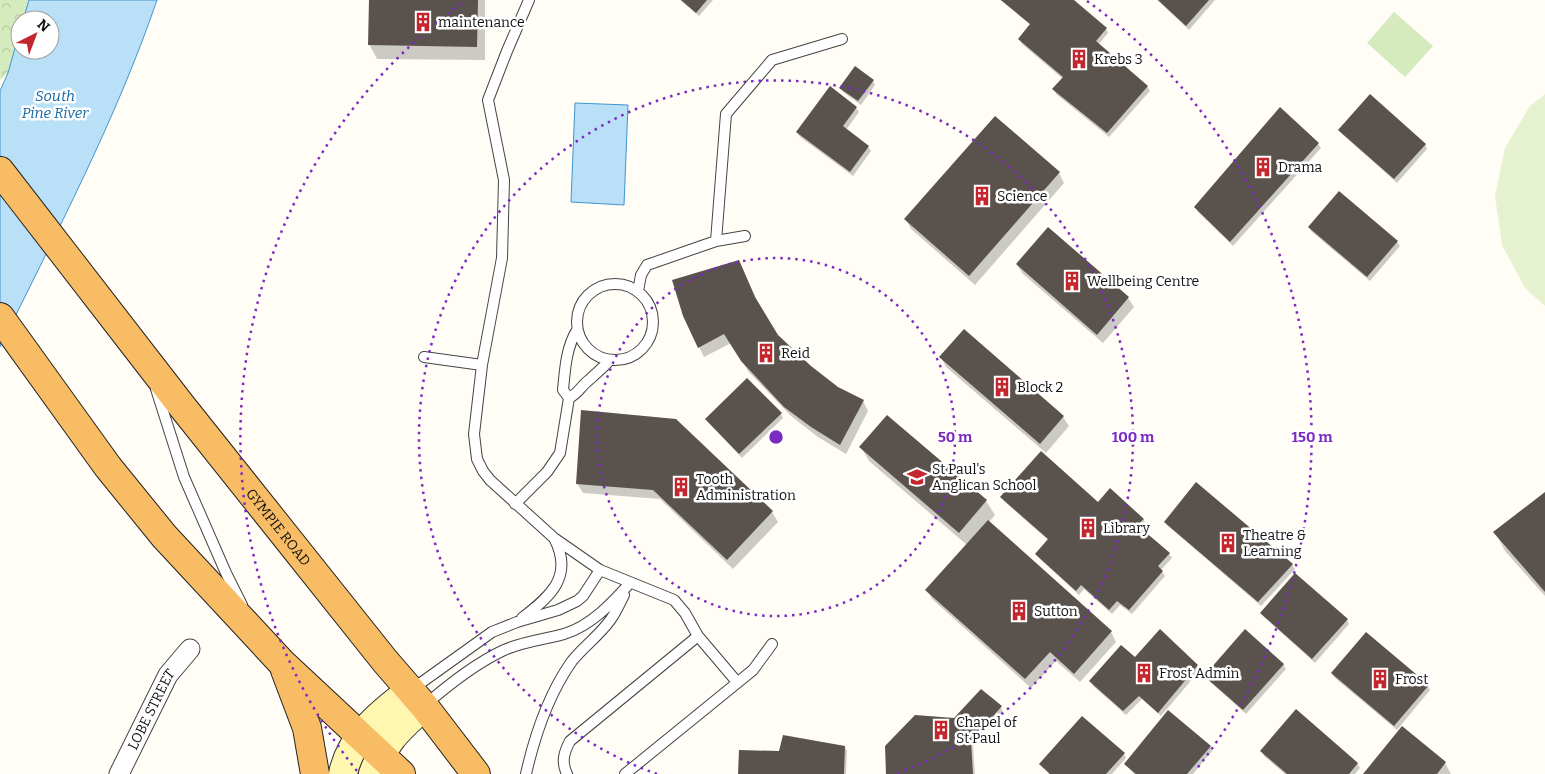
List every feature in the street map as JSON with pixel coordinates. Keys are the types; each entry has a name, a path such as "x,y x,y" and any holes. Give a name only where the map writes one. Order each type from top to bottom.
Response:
{"highway":[{"name":"GYMPIE ROAD","path":"0,171 148,363 476,774"},
{"name":"GYMPIE ROAD","path":"0,317 108,467 164,536 205,582 371,754 401,774"},
{"path":"282,663 307,728 315,774"}],"main road":[{"path":"343,774 347,760 371,754 386,708 417,698"}],"street":[{"name":"LOBE STREET","path":"120,774 168,674 190,648"}],"lane":[{"path":"529,0 488,100 504,180 503,240 502,258 482,366 474,434 476,459 490,480 554,538 600,570 630,584 674,600 685,612 698,636 737,682"},
{"path":"716,241 726,114 772,60 842,39"},
{"path":"638,291 641,275 647,265 716,241 745,236"},
{"path":"612,284 622,285 638,291 649,305 653,316 650,340 643,350 633,357 622,360 609,360 597,356 586,348 577,330 579,308 584,299 602,286 612,284"},
{"path":"569,398 562,390 570,342 577,330"},
{"path":"424,357 482,366"},
{"path":"569,398 576,395 588,380 602,370 609,360"},
{"name":"GYMPIE ROAD","path":"148,363 184,477 226,574 259,637"},
{"path":"515,504 548,472 560,453 569,398"},
{"path":"517,622 538,606 550,594 559,580 562,566 559,548 554,538"},
{"path":"417,698 492,632 517,622 558,610 577,601 583,596 600,570"},
{"path":"417,698 456,680 502,651 532,640 566,633 591,620 611,604 630,584"},
{"path":"526,774 531,751 558,683 574,660 611,619 630,584"},
{"path":"567,774 563,764 564,751 570,741 698,636"},
{"path":"626,774 753,670 772,644"}],"green space":[{"path":"0,0 29,0 26,10 10,10 10,60 12,60 8,73 0,80"},
{"path":"1394,12 1433,46 1405,77 1367,43"},
{"path":"1545,94 1545,306 1525,288 1502,245 1495,196 1505,148 1530,106"}],"water":[{"name":"South Pine River","path":"29,0 157,0 141,45 104,132 0,347 0,91 12,60 60,60 60,10 26,10"},
{"path":"575,103 628,105 624,205 571,202"}],"building":[{"name":"maintenance","path":"369,0 478,0 477,47 368,45"},
{"path":"681,0 707,0 696,13"},
{"name":"Krebs 3","path":"1001,0 1074,0 1107,28 1096,41 1148,86 1107,133 1052,89 1063,77 1018,39 1030,24"},
{"path":"1158,0 1209,0 1186,26"},
{"path":"855,66 874,80 858,101 839,88"},
{"path":"830,86 857,107 843,126 869,146 850,172 796,132"},
{"path":"1370,94 1426,144 1394,179 1338,130"},
{"name":"Drama","path":"1280,107 1319,143 1230,242 1194,207"},
{"name":"Science","path":"995,116 1060,172 969,276 904,219"},
{"path":"1339,191 1398,241 1367,277 1308,227"},
{"name":"Wellbeing Centre","path":"1048,227 1129,297 1097,335 1016,264"},
{"name":"Reid","path":"739,260 755,297 778,335 811,366 838,387 864,400 840,445 784,407 741,361 724,334 698,348 683,316 672,280"},
{"name":"Block 2","path":"964,329 1064,416 1040,444 939,357"},
{"path":"747,378 782,413 739,454 705,419"},
{"name":"Tooth Administration","path":"581,410 676,419 773,511 727,560 653,490 576,484"},
{"path":"887,415 987,500 959,533 859,447"},
{"name":"Library","path":"1041,451 1098,502 1110,488 1144,519 1137,525 1170,553 1158,566 1163,571 1129,610 1117,601 1109,610 1081,585 1076,591 1035,554 1048,539 1000,497"},
{"name":"Theatre & Learning","path":"1196,482 1293,564 1258,602 1164,522"},
{"path":"1545,492 1545,592 1493,532"},
{"name":"Sutton","path":"988,520 1112,631 1074,674 1050,652 1025,679 925,590"},
{"path":"1295,573 1348,619 1312,659 1260,613"},
{"name":"Frost Admin","path":"1160,629 1198,665 1158,713 1139,696 1123,711 1089,681 1121,645 1135,657"},
{"path":"1245,629 1284,664 1243,710 1204,676"},
{"name":"Frost","path":"1366,632 1429,685 1394,726 1331,673"},
{"name":"Chapel of St Paul","path":"981,689 1002,706 971,741 973,774 886,774 885,746 915,715 954,718"},
{"path":"1296,709 1358,763 1349,774 1287,774 1260,751"},
{"path":"1168,710 1211,746 1187,774 1136,774 1124,764"},
{"path":"1082,716 1125,753 1106,774 1050,774 1039,764"},
{"name":"Frost","path":"1402,726 1446,762 1437,774 1363,774"},
{"path":"783,735 845,746 844,774 738,774 739,750 779,751"}],"place":[{"name":"maintenance","path":"423,22"},
{"name":"Krebs 3","path":"1079,59"},
{"name":"Drama","path":"1263,167"},
{"name":"Science","path":"982,196"},
{"name":"Wellbeing Centre","path":"1072,281"},
{"name":"Reid","path":"766,353"},
{"name":"Block 2","path":"1002,387"},
{"name":"St Paul's Anglican School","path":"917,477"},
{"name":"Tooth Administration","path":"681,487"},
{"name":"Library","path":"1088,528"},
{"name":"Theatre & Learning","path":"1228,543"},
{"name":"Sutton","path":"1019,611"},
{"name":"Frost Admin","path":"1144,673"},
{"name":"Frost","path":"1380,679"},
{"name":"Chapel of St Paul","path":"941,730"}]}
